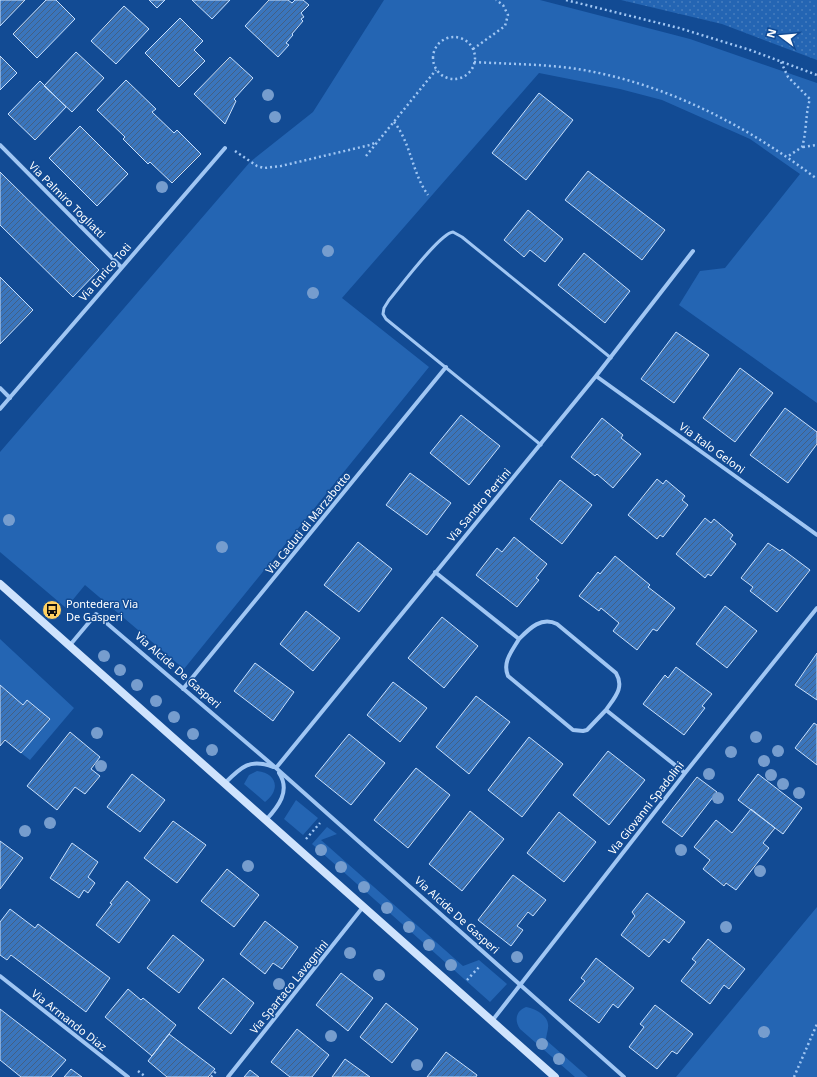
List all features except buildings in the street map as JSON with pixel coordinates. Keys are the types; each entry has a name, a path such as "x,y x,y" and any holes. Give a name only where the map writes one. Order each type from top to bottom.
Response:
{"street":[{"name":"Via Palmiro Togliatti","path":"0,145 121,267"},
{"name":"Via Enrico Toti","path":"0,409 225,148"},
{"name":"Via Sandro Pertini","path":"276,768 596,376 693,251"},
{"name":"Via Caduti di Marzabotto","path":"183,689 446,367"},
{"name":"Via Italo Geloni","path":"596,376 817,535"},
{"path":"0,388 10,398"},
{"path":"435,572 519,639"},
{"path":"0,584 555,1077"},
{"name":"Via Giovanni Spadolini","path":"492,1021 685,773 817,608"},
{"name":"Via Alcide De Gasperi","path":"70,645 96,614 276,768 624,1077"},
{"path":"546,621 557,624 616,673 619,678 620,688 606,710 587,730 573,730 508,676 506,665 519,639 541,622 546,621"},
{"path":"606,710 685,773"},
{"name":"Via Alcide De Gasperi","path":"224,783 241,768 251,763 265,764 276,768 281,776 284,794 280,803 266,820"},
{"name":"Via Spartaco Lavagnini","path":"228,1077 363,907"},
{"name":"Via Armando Diaz","path":"0,976 128,1077"}],"lane":[{"path":"540,445 389,322 383,314 384,308 389,300 436,244 449,233 453,232 462,237 610,358"}],"path":[{"path":"473,49 505,26 508,15 507,11 496,0"},
{"path":"566,0 679,28 817,75"},
{"path":"450,37 464,39 473,49 474,62 469,72 458,78 446,77 436,70 433,56 435,49 444,40 450,37"},
{"path":"474,62 565,68 618,78 658,90 717,115 787,157 817,179"},
{"path":"781,62 788,77 810,99 806,113 807,132 802,147"},
{"path":"366,156 436,70"},
{"path":"394,122 400,130 415,171 428,195"},
{"path":"225,148 238,153 257,166 264,168 296,163 377,142"},
{"path":"787,157 802,147 811,144 817,145"},
{"path":"306,840 328,814"},
{"path":"467,980 483,962"},
{"path":"794,1077 817,1024"}],"shaded area":[{"path":"384,0 540,0 690,39 817,83 817,403 679,305 700,271 725,268 800,174 750,139 662,100 620,89 539,73 342,298 429,367 184,669 85,585 66,608 0,552 0,452 250,162 313,112"},
{"path":"621,0 817,0 817,60 722,24"},
{"path":"0,639 74,708 30,760 21,753 50,719 23,705 0,685"},
{"path":"257,771 264,772 273,779 275,787 270,797 265,802 244,784 249,775"},
{"path":"296,800 318,818 303,835 284,819"},
{"path":"327,827 337,834 321,840 463,966 479,960 507,984 490,1002 312,844"},
{"path":"817,907 817,1077 676,1077"},
{"path":"526,1007 536,1010 543,1015 548,1026 546,1040 588,1077 575,1077 520,1029 517,1022 517,1016 520,1011"}],"place":[{"name":"Pontedera Via De Gasperi","path":"52,610"}]}
